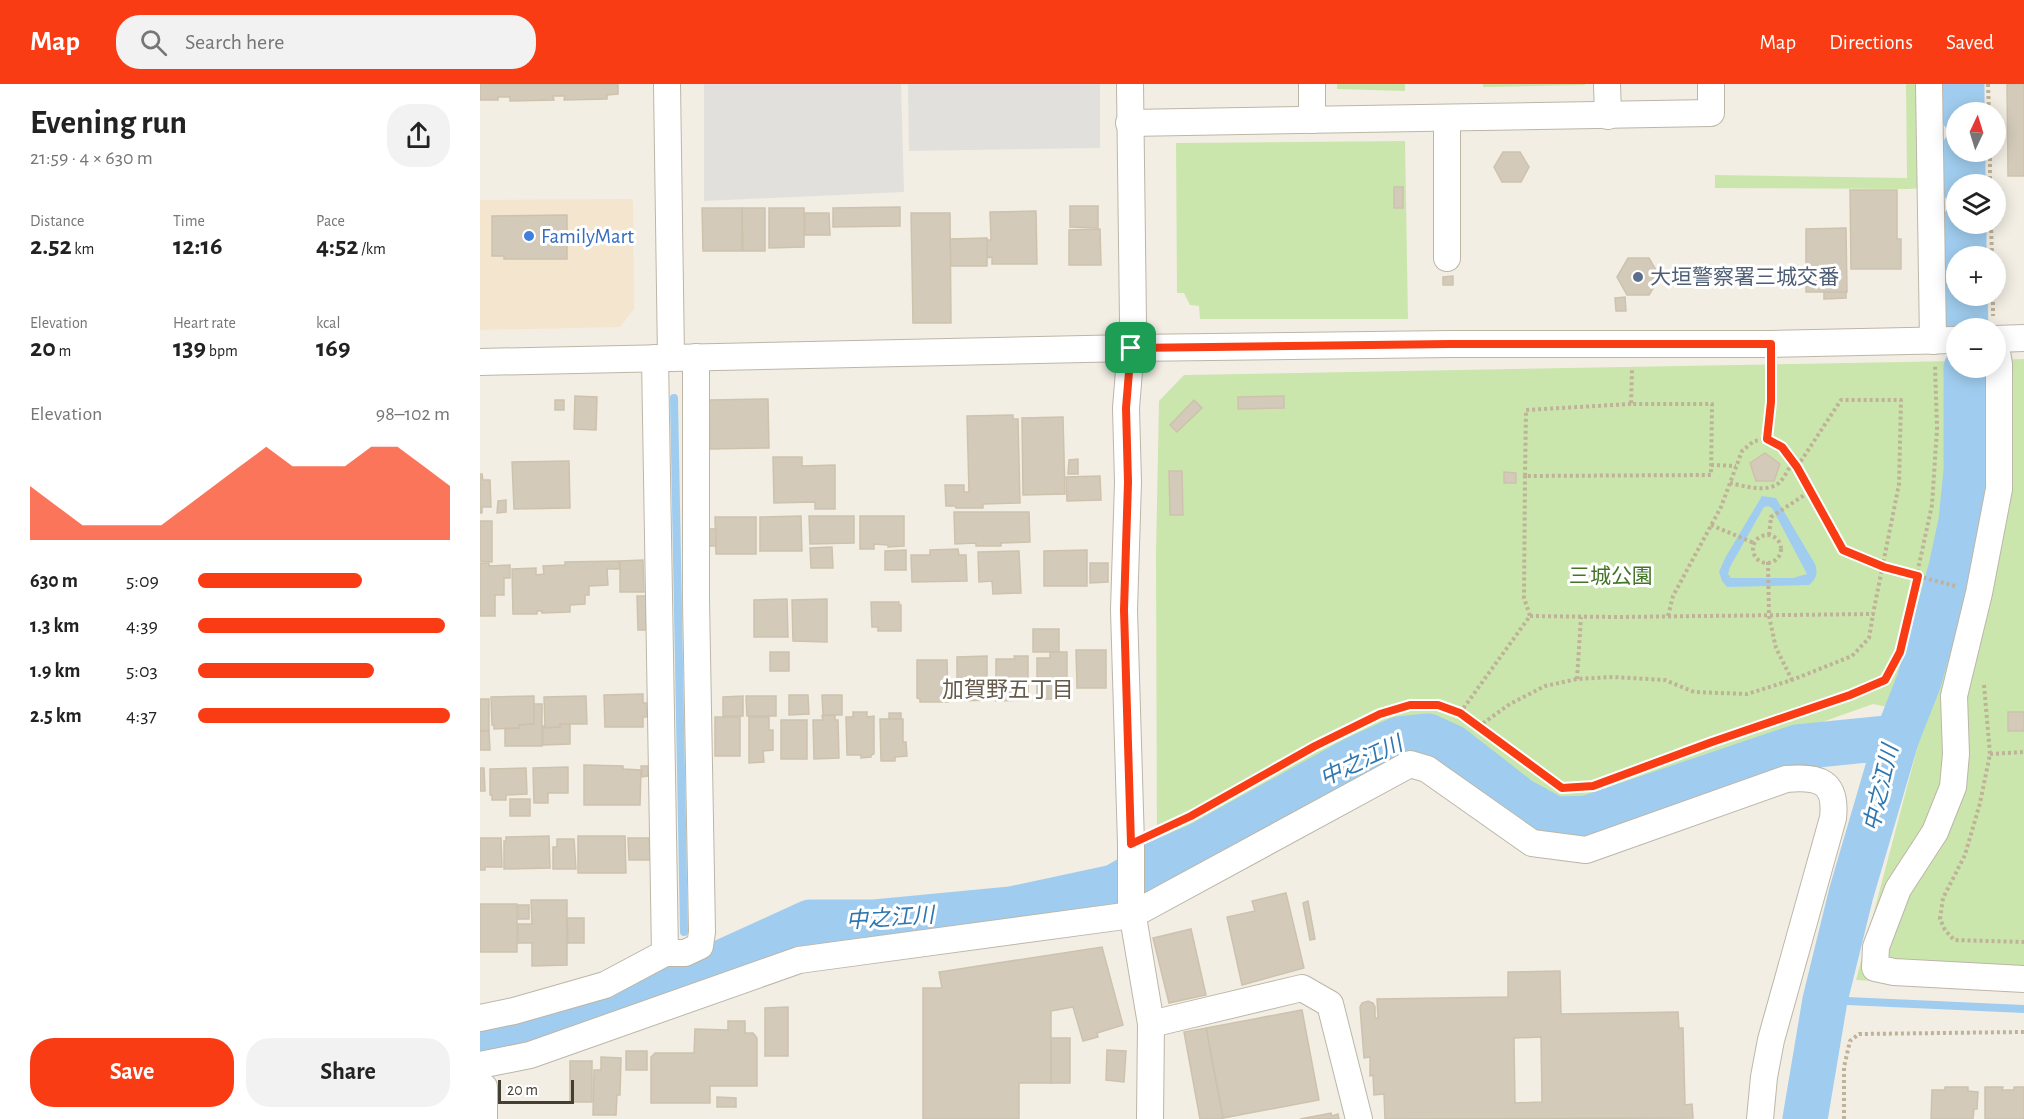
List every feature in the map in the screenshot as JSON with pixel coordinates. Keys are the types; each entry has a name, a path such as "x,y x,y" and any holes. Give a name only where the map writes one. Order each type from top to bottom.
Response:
{"street":[{"path":"665,953 663,358 667,84"},
{"path":"1130,84 1133,322 1126,408 1128,482 1124,610 1132,910 1151,1024 1150,1119"},
{"path":"1312,84 1312,120"},
{"path":"1607,84 1608,116"},
{"path":"1130,123 1711,113 1711,84"},
{"path":"480,362 1131,348 1450,344 1771,344 1941,349 1934,318 1929,84"},
{"path":"1447,118 1447,258"},
{"path":"2006,339 2024,338"},
{"path":"480,1018 514,1011 605,985 665,953 685,953 700,946 702,932 696,600 696,357"},
{"path":"1999,378 1999,489 1979,592 1954,696 1956,754 1953,787 1935,832 1898,889 1876,947 1875,968 1894,972 2024,979"},
{"path":"484,1119 482,1076 530,1055 799,960 1132,910 1410,764 1427,769 1532,843 1586,850 1786,779 1805,777 1823,783 1833,793 1833,818 1771,1040 1764,1077 1760,1119"},
{"path":"1151,1024 1302,988 1330,1004 1359,1119"}],"path":[{"path":"1988,84 1989,102"},
{"path":"1631,404 1633,344"},
{"path":"1767,439 1771,402 1771,344"},
{"path":"1131,850 1315,746 1380,714 1410,705 1438,705 1460,713 1562,788 1593,786 1850,695 1885,680 1900,652 1932,505 1941,349"},
{"path":"1478,727 1510,704 1545,686 1577,679 1613,677 1665,680 1694,692 1747,694 1792,680 1852,656 1869,638 1884,567 1899,484 1901,400 1841,400 1797,467"},
{"path":"1525,476 1711,476 1712,404 1631,404 1526,410 1525,476 1524,598 1530,616"},
{"path":"1668,616 1673,596 1720,507 1742,451 1754,441 1767,439 1782,447 1793,461 1843,550 1884,567 1963,588"},
{"path":"1730,483 1767,488 1778,484 1793,461"},
{"path":"1711,465 1737,466"},
{"path":"1769,535 1771,517 1809,492"},
{"path":"1711,525 1754,543"},
{"path":"1769,535 1777,539 1781,547 1776,559 1768,562 1756,557 1754,543 1760,537 1769,535"},
{"path":"1768,562 1768,616 1776,648 1792,680"},
{"path":"1530,616 1873,614"},
{"path":"1460,713 1530,616"},
{"path":"1577,679 1581,617"},
{"path":"1962,660 1978,667 1984,680 1990,754 1980,803 1965,855 1943,898 1940,919 1945,930 1954,940 2024,942"},
{"path":"1990,754 2024,752"},
{"path":"1844,1119 1844,1067 1850,1041 1858,1034 2024,1032"}],"shaded area":[{"path":"704,84 901,84 904,192 704,201"},
{"path":"908,84 1100,84 1100,148 909,151"},
{"path":"633,199 634,309 620,327 480,330 480,200"}],"green space":[{"path":"1337,84 1405,84 1405,91 1337,89"},
{"path":"1483,84 1585,84 1585,85 1483,87"},
{"path":"1906,84 1920,84 1922,188 1715,188 1715,175 1907,178"},
{"path":"1946,84 1979,84 1980,102 1946,102"},
{"path":"1405,141 1408,319 1200,319 1199,306 1190,305 1184,293 1177,293 1176,143"},
{"path":"1948,162 1980,162 1981,174 1948,174"},
{"path":"1949,234 1981,234 1982,246 1950,246"},
{"name":"三城公園","path":"2024,359 2024,990 1856,980 1926,715 1873,704 1592,804 1528,789 1476,737 1397,719 1157,852 1156,555 1159,401 1184,375 1946,361 1946,378 2006,378 2006,360"}],"water":[{"path":"1762,496 1776,498 1815,564 1816,575 1809,585 1727,587 1719,572","holes":["1764,507 1772,508 1807,574 1793,578 1731,578 1728,574 1730,567"]}],"building":[{"path":"480,84 618,84 618,94 607,95 607,99 564,100 565,96 553,96 554,100 510,101 510,97 498,97 498,100 480,100"},
{"path":"2007,84 2024,84 2024,176 2008,176"},
{"path":"1503,152 1520,152 1529,167 1521,182 1502,182 1494,167"},
{"path":"1394,187 1403,187 1403,208 1394,208"},
{"path":"1850,190 1897,190 1897,239 1901,239 1901,269 1851,269"},
{"path":"1070,206 1098,206 1098,228 1070,227"},
{"path":"900,207 900,226 833,227 833,208"},
{"path":"702,208 742,208 742,251 703,251"},
{"path":"742,208 765,208 765,251 743,251"},
{"path":"769,208 804,208 804,247 769,248"},
{"path":"1036,211 1037,264 992,264 992,257 986,258 986,240 991,240 990,212"},
{"path":"805,213 829,213 830,235 805,235"},
{"path":"911,213 950,213 951,323 913,323"},
{"name":"FamilyMart","path":"567,215 567,259 504,259 504,256 492,256 492,216"},
{"path":"1846,228 1847,292 1806,292 1806,229"},
{"path":"1100,229 1101,265 1069,265 1069,230"},
{"path":"987,238 987,266 951,266 950,239"},
{"name":"大垣警察署三城交番","path":"1628,258 1649,258 1660,277 1649,295 1627,295 1617,277"},
{"path":"1453,276 1453,285 1443,285 1443,277"},
{"path":"1824,292 1846,292 1846,298 1824,299"},
{"path":"1625,297 1626,311 1616,311 1615,298"},
{"path":"575,396 597,397 596,430 574,429"},
{"path":"1284,396 1284,408 1238,409 1238,397"},
{"path":"768,399 769,448 710,449 709,400"},
{"path":"555,400 564,400 564,410 555,410"},
{"path":"1194,400 1202,408 1177,432 1170,425"},
{"path":"1013,415 1013,419 1018,419 1020,503 983,504 983,508 946,506 945,485 964,485 964,492 969,492 967,416"},
{"path":"1063,417 1065,494 1023,495 1022,418"},
{"path":"1765,453 1780,464 1774,481 1756,481 1750,463"},
{"path":"773,457 802,457 802,466 835,465 835,509 815,509 815,502 774,503"},
{"path":"1078,459 1078,474 1068,474 1069,460"},
{"path":"569,461 570,508 514,509 512,462"},
{"path":"1169,471 1182,471 1183,515 1170,515"},
{"path":"1504,472 1516,473 1516,483 1504,483"},
{"path":"480,474 483,480 490,480 491,507 482,507 482,513 480,513"},
{"path":"1100,476 1101,500 1067,501 1066,477"},
{"path":"506,500 506,512 497,513 498,501"},
{"path":"954,512 1029,512 1030,542 1001,543 1001,546 976,546 976,543 955,544"},
{"path":"801,516 802,551 760,551 760,517"},
{"path":"809,516 854,516 854,543 810,544"},
{"path":"860,516 904,516 904,546 888,547 888,545 874,544 874,549 860,549"},
{"path":"715,517 756,517 756,554 716,554"},
{"path":"480,521 492,521 492,562 480,561"},
{"path":"709,529 716,529 716,546 709,546"},
{"path":"832,547 833,568 811,568 810,548"},
{"path":"958,549 959,555 966,555 967,581 912,582 911,555 930,555 930,550"},
{"path":"906,550 906,570 885,570 885,551"},
{"path":"1087,550 1087,586 1044,586 1044,551"},
{"path":"1019,551 1021,593 993,594 992,581 979,582 978,552"},
{"path":"643,560 644,592 620,592 620,561"},
{"path":"619,561 620,569 607,569 608,585 589,586 589,595 585,595 585,604 570,605 570,612 542,613 542,611 537,611 537,614 513,614 512,569 536,568 536,575 544,574 543,566 565,565 565,562"},
{"path":"480,563 489,563 489,566 510,565 510,578 504,578 504,595 495,595 495,616 480,616"},
{"path":"1090,563 1108,563 1108,582 1090,583"},
{"path":"637,596 646,596 646,630 638,630"},
{"path":"787,599 788,637 754,637 754,600"},
{"path":"827,599 827,642 793,641 792,600"},
{"path":"871,602 899,602 901,631 878,631 878,627 872,627"},
{"path":"1033,629 1059,629 1059,652 1033,652"},
{"path":"1076,650 1106,650 1106,688 1077,688"},
{"path":"770,652 789,652 789,671 770,671"},
{"path":"1050,652 1067,652 1067,699 1037,699 1037,658 1050,658"},
{"path":"987,656 987,700 960,701 960,697 957,697 957,657"},
{"path":"1014,656 1028,656 1028,700 996,701 996,659 1015,659"},
{"path":"917,660 947,660 948,702 920,702 917,698"},
{"path":"643,694 643,703 647,703 647,717 643,717 643,727 605,727 604,695"},
{"path":"789,695 808,695 809,714 789,715"},
{"path":"822,695 842,695 842,715 823,715"},
{"path":"534,696 534,724 519,725 519,728 494,729 491,697"},
{"path":"586,696 587,724 560,724 560,727 545,728 544,697"},
{"path":"743,696 743,716 723,716 723,697"},
{"path":"746,696 776,696 776,716 747,716"},
{"path":"480,699 489,699 489,731 480,731"},
{"path":"534,704 542,704 542,746 505,746 505,729 534,724"},
{"path":"853,712 867,712 867,717 874,716 874,754 871,757 861,758 861,755 847,755 846,717 853,717"},
{"path":"2008,712 2024,712 2024,731 2008,731"},
{"path":"889,713 901,713 901,719 889,719"},
{"path":"835,715 835,720 838,720 839,758 814,759 813,720 823,720 822,716"},
{"path":"715,717 740,717 740,756 715,756"},
{"path":"749,717 769,717 769,730 773,730 773,750 763,751 764,762 749,763"},
{"path":"880,719 903,719 903,742 906,742 907,756 895,757 895,761 881,761"},
{"path":"781,720 807,720 807,759 781,759"},
{"path":"560,724 570,724 570,744 543,745 543,726 545,728 560,727"},
{"path":"480,731 489,731 490,750 480,750"},
{"path":"584,765 623,766 623,769 641,770 640,805 584,805"},
{"path":"641,766 648,766 648,776 642,777"},
{"path":"568,767 568,793 548,793 548,803 534,803 533,768"},
{"path":"480,768 484,768 485,791 480,791"},
{"path":"526,768 527,794 506,795 506,800 492,800 490,769"},
{"path":"510,799 530,799 530,816 510,816"},
{"path":"549,836 550,868 504,869 506,837"},
{"path":"578,836 625,836 626,873 578,873"},
{"path":"480,838 501,838 502,867 485,867 485,870 480,870"},
{"path":"628,838 649,838 650,860 629,860"},
{"path":"557,839 574,839 576,869 553,869 553,847 557,847"},
{"path":"1286,893 1304,968 1242,985 1227,917 1255,911 1252,901"},
{"path":"531,900 567,900 567,965 532,966 532,943 518,943 518,924 532,924"},
{"path":"1308,901 1315,939 1310,940 1303,903"},
{"path":"480,904 517,904 517,952 480,952"},
{"path":"518,905 529,905 529,919 518,919"},
{"path":"567,918 584,918 584,943 568,943"},
{"path":"1191,929 1206,995 1169,1003 1153,938"},
{"path":"1102,947 1123,1025 1097,1033 1098,1037 1083,1041 1073,1007 1051,1011 1051,1083 1019,1083 1019,1119 923,1119 923,988 942,988 939,972"},
{"path":"1560,971 1561,1014 1678,1012 1679,1028 1683,1028 1685,1105 1692,1104 1693,1118 1385,1119 1384,1094 1374,1095 1373,1075 1370,1076 1370,1057 1364,1058 1360,1007 1362,1003 1368,1001 1373,1003 1375,1018 1378,1018 1377,999 1508,997 1508,972","holes":["1541,1037 1542,1102 1515,1103 1514,1038"]},
{"path":"788,1007 788,1056 765,1056 765,1008"},
{"path":"1302,1010 1319,1100 1223,1118 1206,1028"},
{"path":"728,1021 745,1021 745,1033 753,1033 757,1038 757,1086 710,1086 710,1103 651,1103 651,1057 655,1053 694,1053 695,1029 728,1030"},
{"path":"1206,1028 1223,1118 1220,1119 1200,1119 1184,1032"},
{"path":"1051,1038 1070,1038 1070,1083 1051,1083"},
{"path":"1107,1050 1126,1051 1124,1082 1106,1080"},
{"path":"626,1051 647,1051 647,1070 626,1070"},
{"path":"601,1057 621,1058 620,1095 617,1095 616,1115 593,1115 594,1070 601,1070"},
{"path":"570,1061 592,1061 592,1102 570,1102"},
{"path":"1945,1087 1968,1087 1968,1091 1978,1092 1977,1109 1974,1109 1973,1119 1931,1119 1932,1090 1945,1090"},
{"path":"1985,1087 2003,1087 2002,1090 2014,1090 2014,1087 2024,1087 2024,1119 1985,1119"},
{"path":"717,1097 736,1098 736,1107 717,1107"},
{"path":"1331,1113 1332,1116 1338,1114 1339,1119 1300,1119"}],"waterway":[{"path":"1962,84 1962,102"},
{"path":"1963,162 1963,174"},
{"path":"1964,234 1964,246"},
{"path":"1965,306 1966,318"},
{"path":"1897,737 1919,681 1951,568 1961,521 1966,471 1966,378"},
{"path":"674,398 684,932"},
{"name":"中之江川","path":"480,1039 548,1027 685,979 810,922 875,922 1011,909 1114,887 1153,865 1201,844 1355,759 1399,739 1428,736 1452,747 1520,800 1555,819 1587,818 1797,747 1897,737 1851,894 1825,1000 1805,1119"},
{"name":"中之江川","path":"685,974 685,979"},
{"path":"1825,1000 2024,1009"}],"place":[{"name":"FamilyMart","path":"529,236"},
{"name":"大垣警察署三城交番","path":"1638,277"}],"district":[{"name":"加賀野五丁目","path":"1008,690"}],"route":[{"path":"1450,344 1771,344 1771,402 1767,439 1782,447 1797,467 1843,550 1884,567 1918,576 1900,652 1885,680 1850,695 1593,786 1579,788 1562,788 1460,713 1438,705 1410,705 1380,714 1315,746 1191,816 1131,844 1124,610 1128,482 1126,408 1131,348 1450,344"}]}
